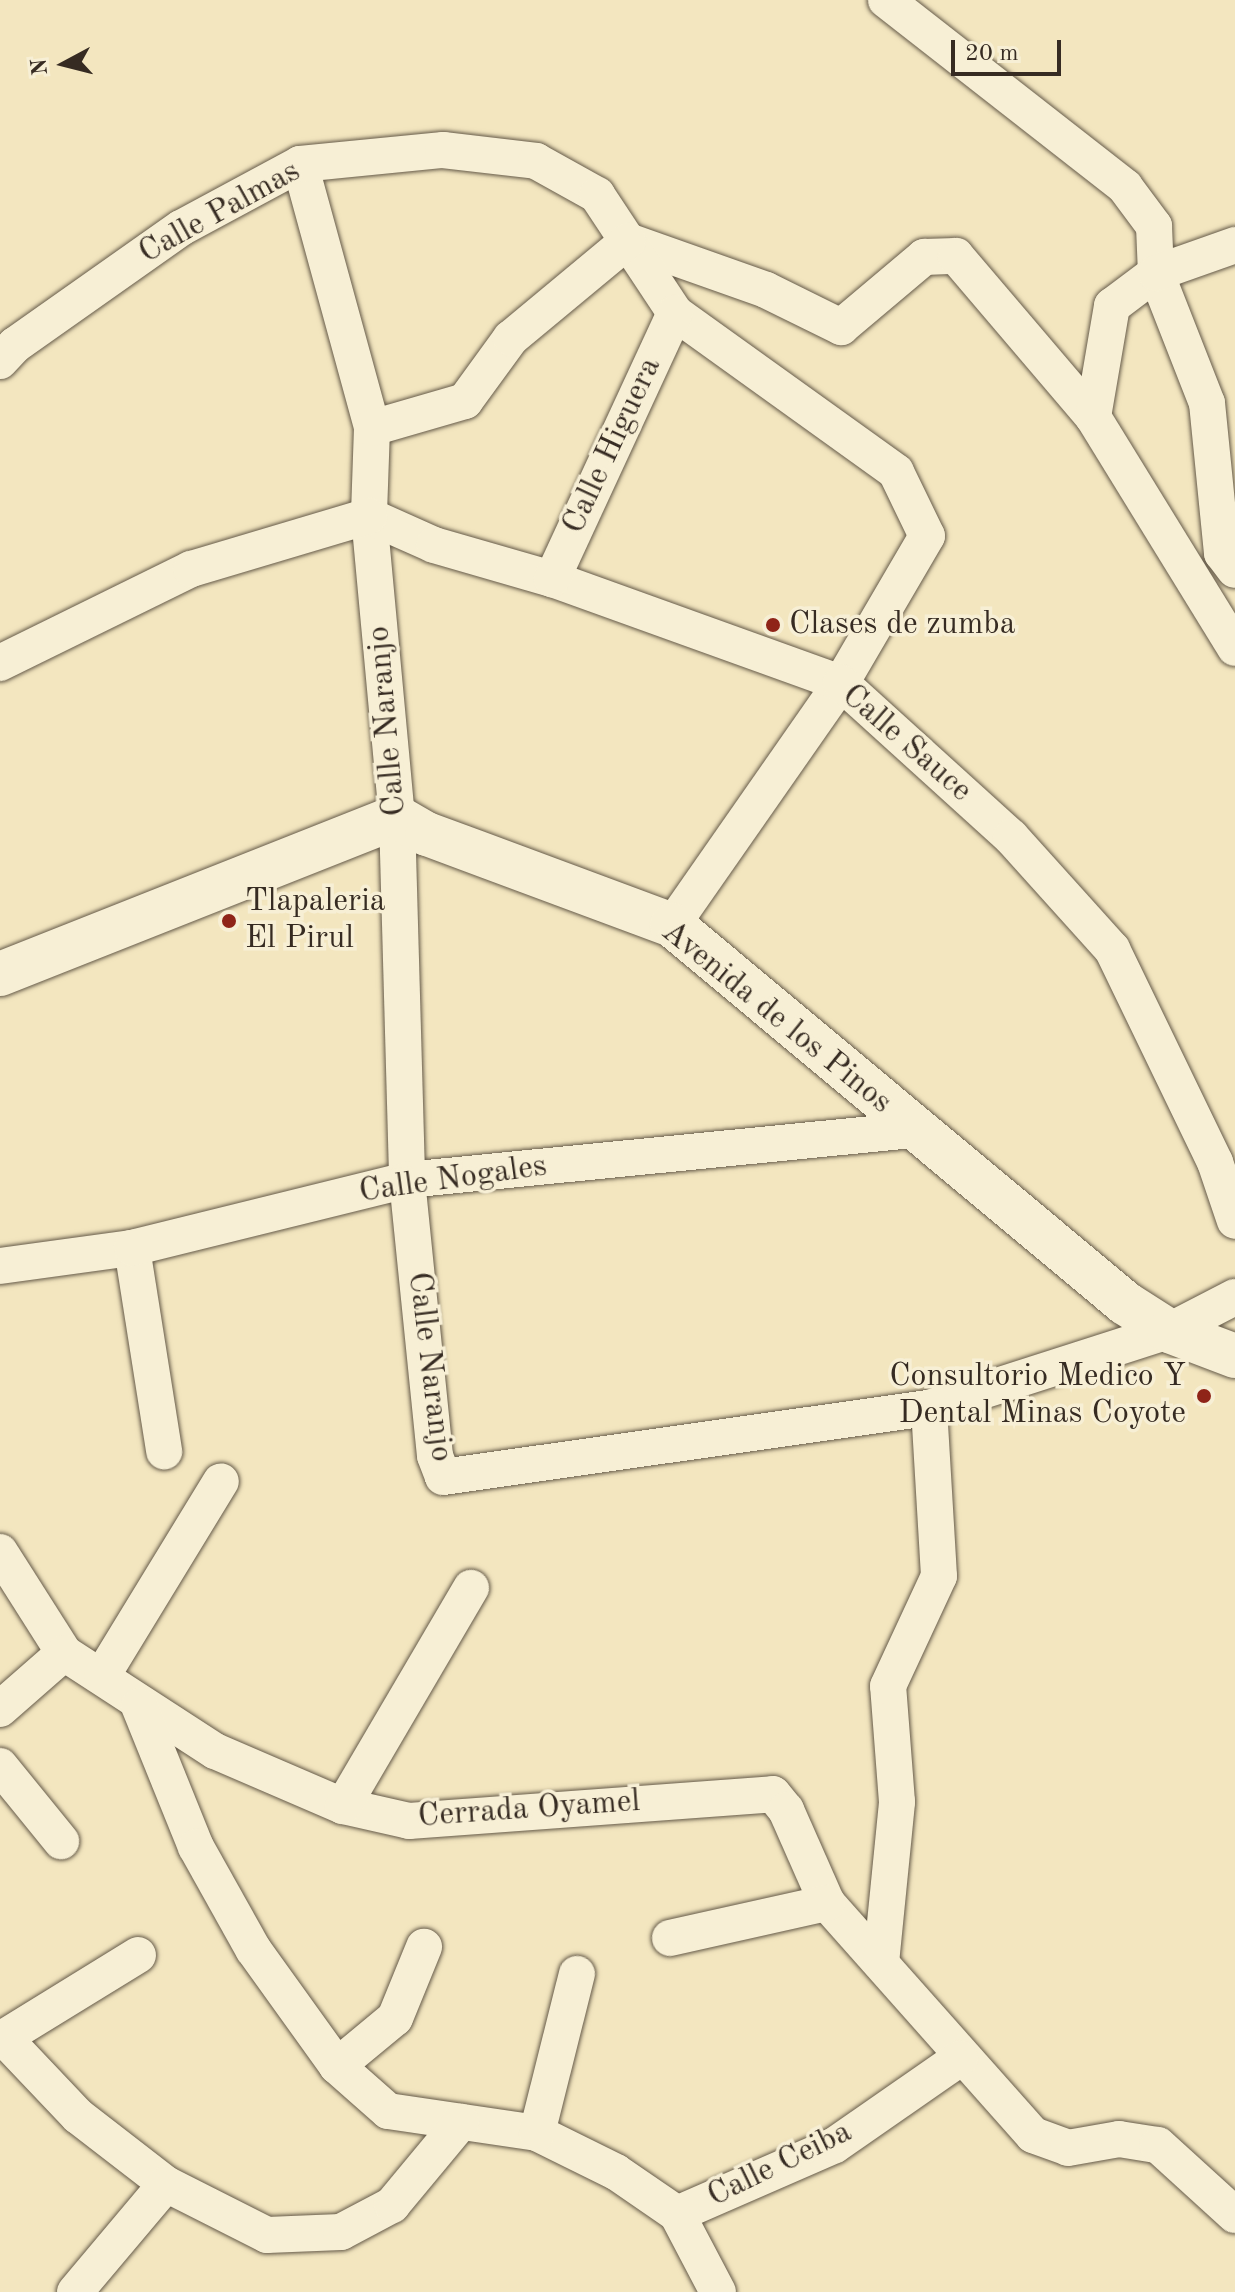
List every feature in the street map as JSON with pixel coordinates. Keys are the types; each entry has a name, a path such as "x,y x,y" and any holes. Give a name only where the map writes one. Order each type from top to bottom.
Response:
{"street":[{"path":"886,0 1125,187 1154,226 1156,273 1207,403 1231,556 1185,574"},
{"name":"Calle Palmas","path":"0,361 15,345 181,228 300,164 443,150 536,161 597,195 675,313"},
{"name":"Calle Naranjo","path":"300,164 372,428 369,516 397,817 407,1180 435,1456 443,1477 929,1408 1169,1331 1235,1297"},
{"path":"372,428 465,401 511,338 628,241 766,290 841,327 924,257 956,256 1093,417 1185,574 1235,648"},
{"path":"1093,417 1112,306 1156,273 1235,245"},
{"path":"672,925 841,683 927,536 896,472 675,313"},
{"name":"Calle Higuera","path":"552,579 675,313"},
{"path":"0,663 191,569 369,516"},
{"name":"Calle Sauce","path":"369,516 434,545 552,579 841,683 1011,837 1112,949 1215,1162 1235,1221"},
{"path":"0,974 397,817"},
{"name":"Avenida de los Pinos","path":"397,817 427,834 672,925 912,1130 1125,1303 1169,1331 1235,1356"},
{"name":"Calle Nogales","path":"0,1266 132,1248 407,1180 912,1130"},
{"path":"132,1248 164,1451"},
{"path":"881,1963 897,1802 888,1686 935,1591 940,1561 929,1408"},
{"path":"102,1676 221,1481"},
{"path":"0,1552 64,1653 0,1709"},
{"path":"343,1806 471,1588"},
{"name":"Cerrada Oyamel","path":"64,1653 102,1676 139,1706 215,1751 343,1806 409,1821 773,1794 786,1810 827,1903 960,2058 1033,2135 1068,2148 1119,2139 1158,2145 1235,2215"},
{"path":"139,1706 210,1873 253,1949 337,2066 388,2111 537,2133 616,2172 677,2214 718,2292"},
{"path":"0,1766 61,1841"},
{"path":"670,1938 827,1903"},
{"path":"337,2066 395,2018 424,1947"},
{"path":"138,1955 2,2038 78,2116 166,2184 267,2235 341,2232 392,2205 461,2122"},
{"path":"537,2133 577,1974"},
{"name":"Calle Ceiba","path":"677,2214 835,2145 960,2058"},
{"path":"75,2292 166,2184"}],"place":[{"name":"Clases de zumba","path":"773,625"},
{"name":"Tlapaleria El Pirul","path":"229,921"},
{"name":"Consultorio Medico Y Dental Minas Coyote","path":"1204,1396"}]}
